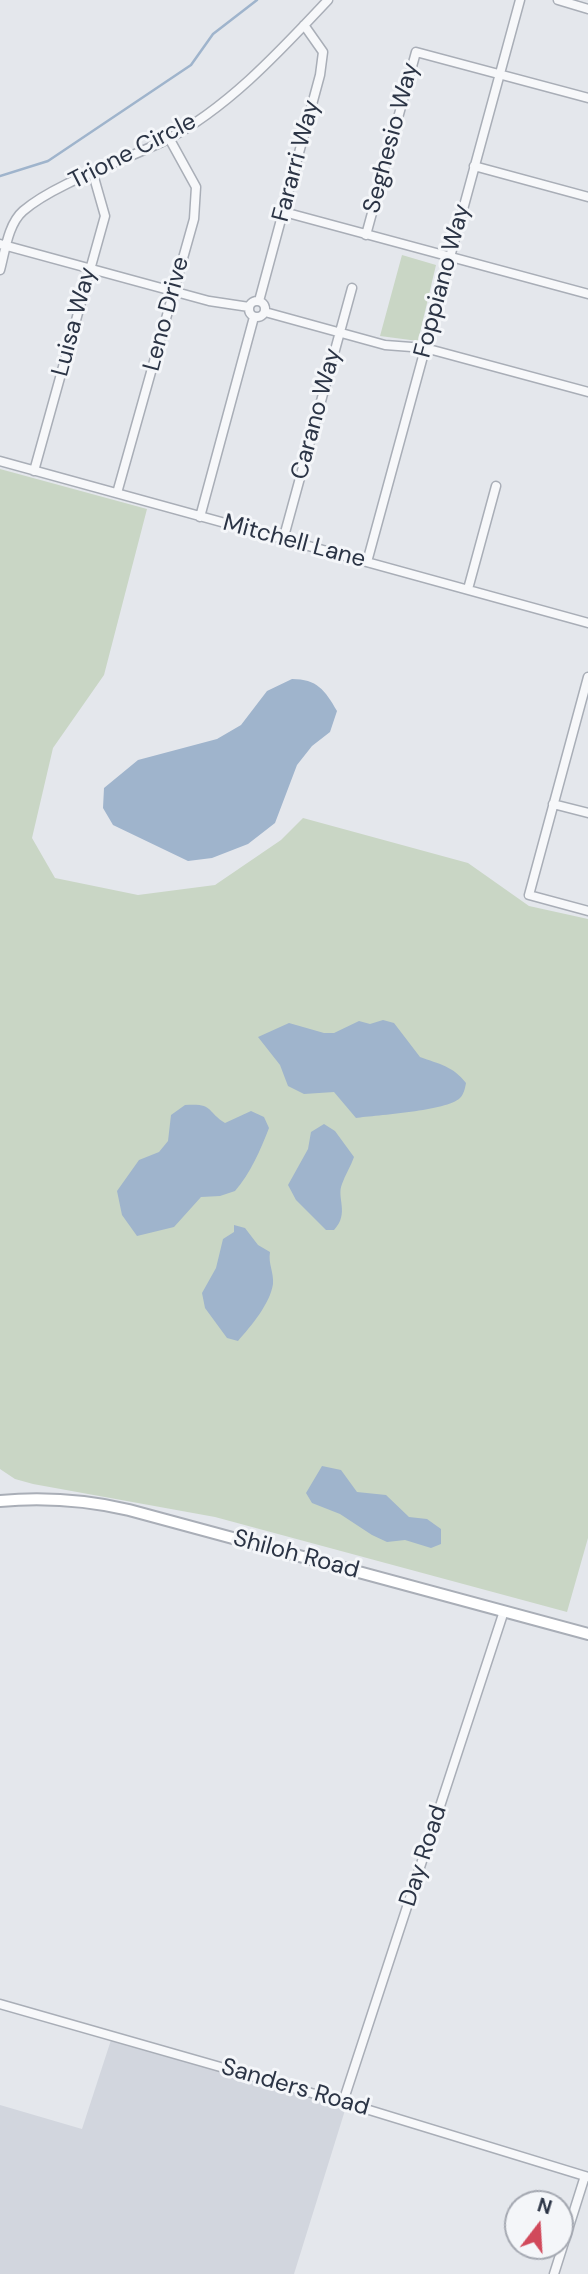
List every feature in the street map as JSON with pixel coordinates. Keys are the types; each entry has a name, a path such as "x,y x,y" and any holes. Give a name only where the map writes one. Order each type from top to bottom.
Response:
{"main road":[{"name":"Shiloh Road","path":"0,1501 34,1498 107,1505 588,1634"}],"street":[{"name":"Trione Circle","path":"0,270 3,245 20,212 41,198 169,138 218,106 328,0"},
{"name":"Foppiano Way","path":"367,562 520,0"},
{"path":"558,0 588,9"},
{"name":"Fararri Way","path":"259,301 320,75 323,52 304,25"},
{"name":"Seghesio Way","path":"366,234 416,52 588,98"},
{"name":"Leno Drive","path":"117,493 194,219 196,187 169,138"},
{"path":"474,166 588,197"},
{"name":"Luisa Way","path":"34,471 105,216 93,174"},
{"path":"284,212 588,294"},
{"path":"3,245 172,292 249,307 259,301 265,312"},
{"name":"Carano Way","path":"283,540 352,288"},
{"path":"200,517 254,317 249,307"},
{"path":"254,317 265,312 385,345 425,348 588,392"},
{"name":"Mitchell Lane","path":"0,461 588,622"},
{"path":"468,589 496,486"},
{"path":"588,677 529,895 588,911"},
{"path":"576,718 586,721"},
{"path":"553,804 588,813"},
{"name":"Day Road","path":"343,2102 504,1611"},
{"name":"Sanders Road","path":"0,2004 343,2102 587,2177"},
{"path":"554,2274 587,2177"}],"shaded area":[{"path":"111,2040 346,2107 294,2274 0,2274 0,2105 82,2129"}],"green space":[{"path":"402,255 436,265 418,341 380,336"},
{"path":"0,469 147,509 104,675 53,748 32,838 55,878 138,895 215,885 281,840 303,818 468,863 529,906 588,919 588,1538 567,1612 215,1517 33,1484 15,1479 0,1469"}],"water":[{"path":"292,679 308,681 319,687 337,711 330,732 312,746 297,765 275,823 248,844 212,858 188,861 113,825 103,808 104,788 138,760 217,739 241,725 267,691"},
{"path":"383,1020 394,1023 420,1057 445,1066 461,1077 466,1083 460,1098 427,1109 356,1118 334,1092 304,1094 288,1086 280,1065 258,1037 289,1023 324,1033 334,1033 359,1021 370,1024"},
{"path":"185,1105 201,1105 225,1123 251,1111 264,1117 269,1128 259,1153 235,1191 220,1196 201,1197 174,1227 137,1236 122,1215 117,1191 139,1160 159,1152 168,1141 171,1115"},
{"path":"324,1124 335,1131 354,1157 342,1184 341,1218 334,1230 326,1230 296,1200 288,1185 308,1149 311,1132"},
{"path":"234,1225 245,1228 258,1245 270,1252 273,1280 264,1307 238,1341 227,1338 205,1308 202,1293 216,1268 223,1239 234,1232"},
{"path":"322,1466 341,1470 357,1492 386,1495 409,1517 427,1519 441,1529 441,1544 431,1548 405,1540 387,1542 340,1514 312,1503 306,1493"}],"waterway":[{"path":"0,176 48,161 191,65 213,34 257,0"}]}
